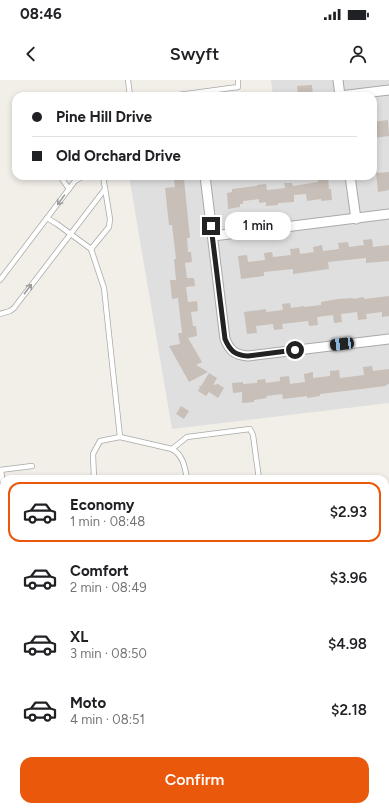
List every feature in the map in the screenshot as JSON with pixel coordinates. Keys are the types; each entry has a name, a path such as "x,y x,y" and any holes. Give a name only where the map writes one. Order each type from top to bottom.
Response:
{"street":[{"path":"338,80 340,92"},
{"path":"373,92 389,90"},
{"path":"205,180 225,339 228,346 234,352 248,356 389,338"},
{"path":"351,180 356,219"},
{"path":"212,236 389,214"}],"lane":[{"path":"128,80 130,92"},
{"path":"201,92 238,87 238,80"},
{"path":"63,180 69,189"},
{"path":"0,280 77,180"},
{"path":"92,249 108,227 110,220 104,180"},
{"path":"0,314 14,308 105,189"},
{"path":"47,218 92,249 104,288 120,437"},
{"path":"172,449 187,437 250,429 253,435 258,475"},
{"path":"94,475 93,454 100,441 120,437 172,449 177,452 185,466 186,475"},
{"path":"1,470 32,466"}],"shaded area":[{"path":"271,80 389,80 389,403 172,429 130,180 377,180 377,92 272,92"}],"building":[{"path":"312,85 313,92 298,92 297,86"},
{"path":"388,120 389,136 377,138 377,121"},
{"path":"389,172 389,190 378,192 377,173"},
{"path":"174,180 184,180 190,238 187,238 188,252 191,252 192,262 185,263 187,278 194,278 195,286 186,287 188,302 197,301 198,311 191,312 193,326 196,326 197,336 188,338 202,362 196,365 208,372 189,382 169,346 180,344 178,333 182,333 178,298 172,299 170,280 176,280 174,259 176,259 172,225 169,225 165,188 175,187"},
{"path":"318,180 328,180 332,200 321,201 321,199 307,201 306,194 294,195 294,202 278,203 278,205 266,206 266,202 259,203 259,199 243,201 243,204 240,204 240,207 228,209 227,193 232,192 232,189 266,184 267,190 285,188 284,183 292,183 293,186 318,182"},
{"path":"372,239 373,247 389,245 389,261 366,263 366,258 328,262 329,269 293,274 293,269 264,272 264,276 241,279 238,256 247,255 248,262 265,260 264,253 272,252 273,257 291,255 290,249 299,248 300,254 314,252 313,247 322,245 323,251 339,249 338,243 348,242 349,247 364,245 363,240"},
{"path":"389,296 389,316 382,317 382,312 366,314 367,319 358,320 357,312 341,314 342,322 334,323 333,315 317,317 318,325 309,326 308,321 282,324 283,329 274,330 273,324 256,326 257,333 247,334 244,312 266,309 266,312 283,310 282,304 290,303 291,308 321,305 321,302 338,299 364,297 364,299"},
{"path":"372,366 373,371 389,369 389,384 386,386 320,394 320,396 307,398 307,396 283,399 282,394 266,396 267,398 254,400 254,402 242,403 242,392 233,393 232,383 257,383 257,380 265,379 266,383 280,381 280,377 289,376 290,384 305,382 304,374 313,372 313,378 330,376 330,371 339,370 340,378 364,375 363,367"},
{"path":"209,373 217,378 213,385 218,384 224,388 218,398 209,392 206,396 198,391 200,387 198,386 201,386"},
{"path":"181,406 189,411 184,419 176,414"}],"route":[{"path":"211,226 225,339 228,346 234,352 248,356 295,350"}]}
